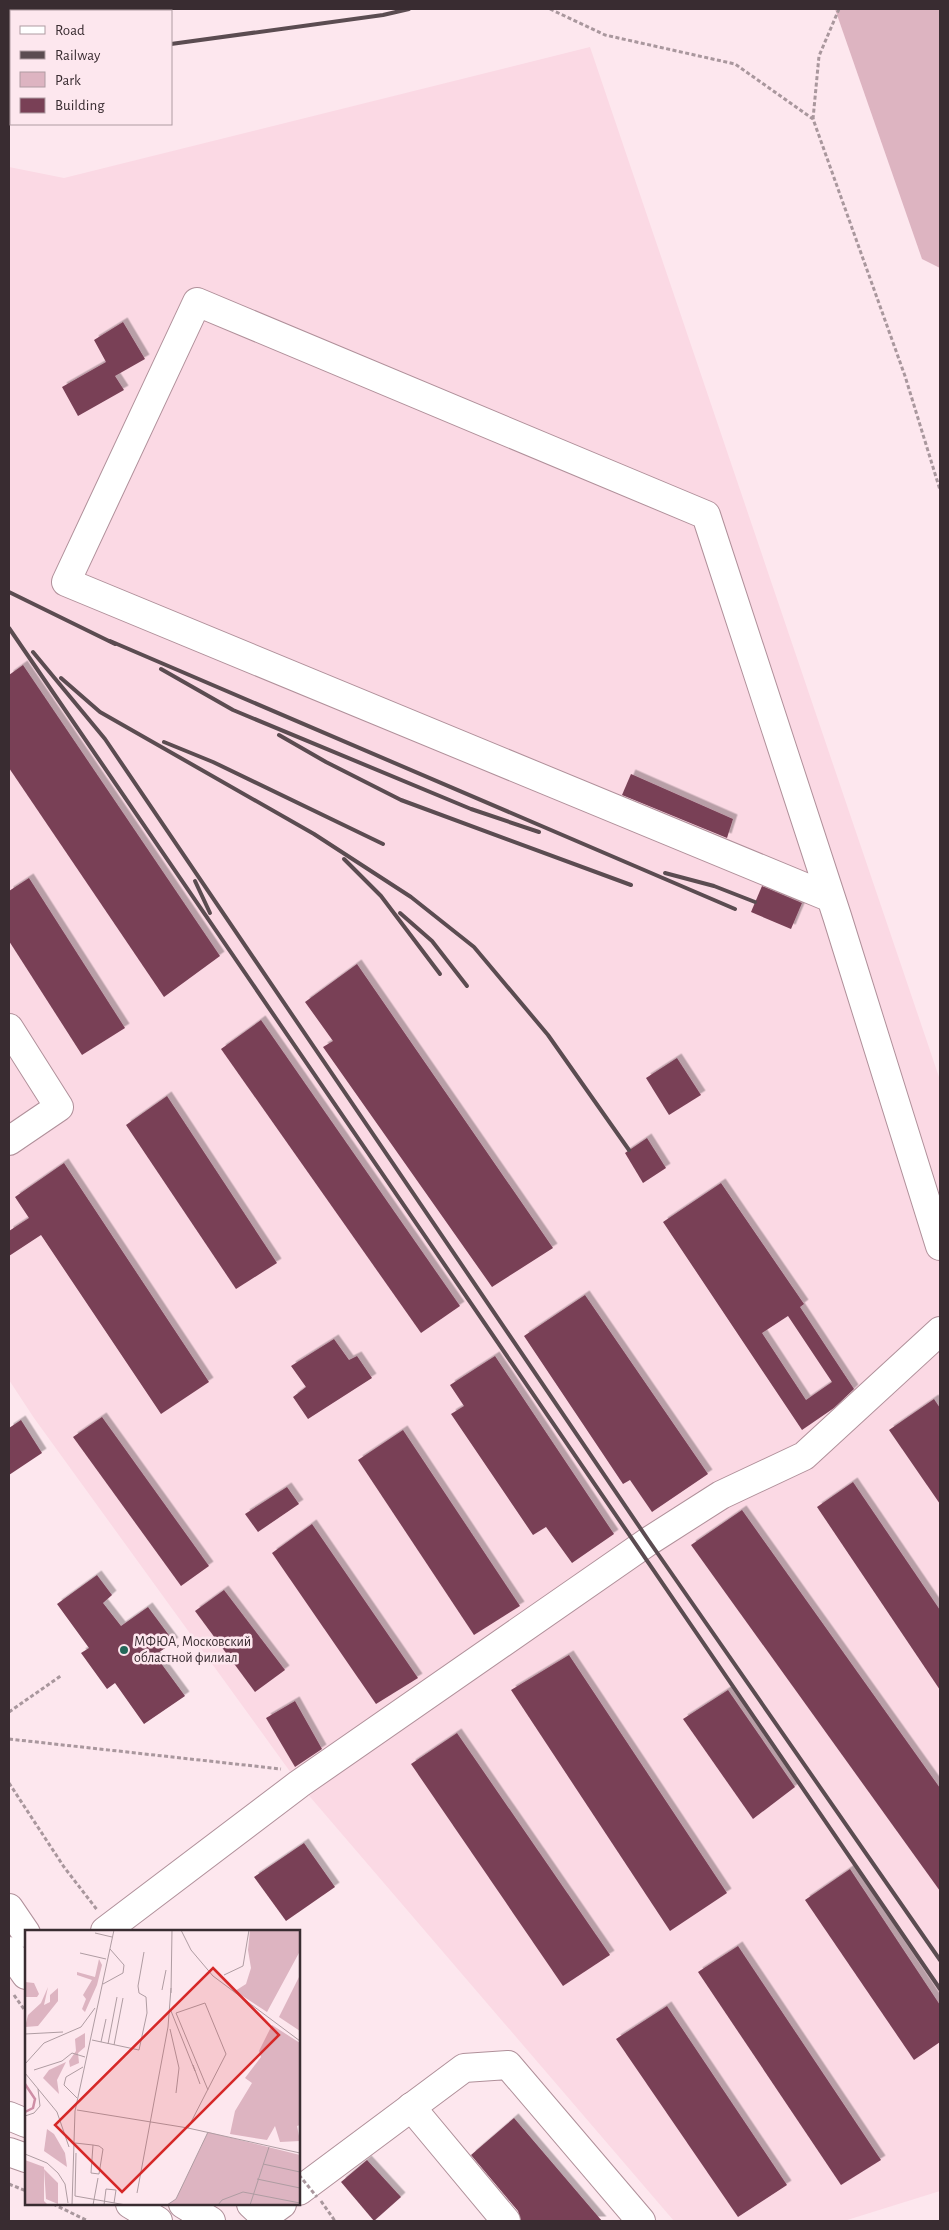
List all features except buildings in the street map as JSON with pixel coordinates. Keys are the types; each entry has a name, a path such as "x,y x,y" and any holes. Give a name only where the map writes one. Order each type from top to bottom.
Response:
{"main road":[{"path":"831,898 66,582 197,302 706,515 831,898 940,1246"},
{"path":"9,1028 59,1107 9,1141"},
{"path":"108,1929 295,1788 649,1541 721,1495 804,1456 940,1331"},
{"path":"9,1908 25,1932"},
{"path":"9,1951 25,1974"},
{"path":"308,2194 411,2107 464,2068 508,2065 641,2221"},
{"path":"411,2107 506,2221"},
{"path":"9,2116 25,2123"},
{"path":"9,2152 25,2158"},
{"path":"132,2205 158,2221"},
{"path":"185,2205 211,2221"},
{"path":"217,2205 233,2221"}],"path":[{"path":"550,9 605,35 735,64 813,119"},
{"path":"839,9 820,56 813,119 904,376 940,490"},
{"path":"9,1712 62,1675"},
{"path":"9,1739 282,1770 295,1788"},
{"path":"9,1783 64,1867 108,1929"},
{"path":"9,1988 25,2011"},
{"path":"300,2177 308,2194 335,2221"},
{"path":"9,2184 25,2191"},
{"path":"55,2205 88,2221"}],"shaded area":[{"path":"590,47 940,1080 940,2191 844,2221 674,2221 299,1784 34,1418 9,1380 9,167 64,178"}],"green space":[{"path":"835,9 940,9 940,268 922,259"}],"railway":[{"path":"172,44 383,15 409,9"},
{"path":"9,592 115,644"},
{"path":"9,628 940,1989"},
{"path":"110,641 735,909"},
{"path":"33,652 105,739 649,1541 940,1960"},
{"path":"161,669 233,710 471,809 539,832"},
{"path":"61,678 100,712 314,834 411,897 474,947 548,1035 629,1150"},
{"path":"279,735 326,762 401,800 631,885"},
{"path":"164,742 213,762 383,844"},
{"path":"344,859 381,896 440,974"},
{"path":"665,873 714,886 755,902"},
{"path":"195,881 210,913"},
{"path":"400,913 432,941 467,986"}],"place":[{"name":"МФЮА, Московский областной филиал","path":"124,1650"}]}
